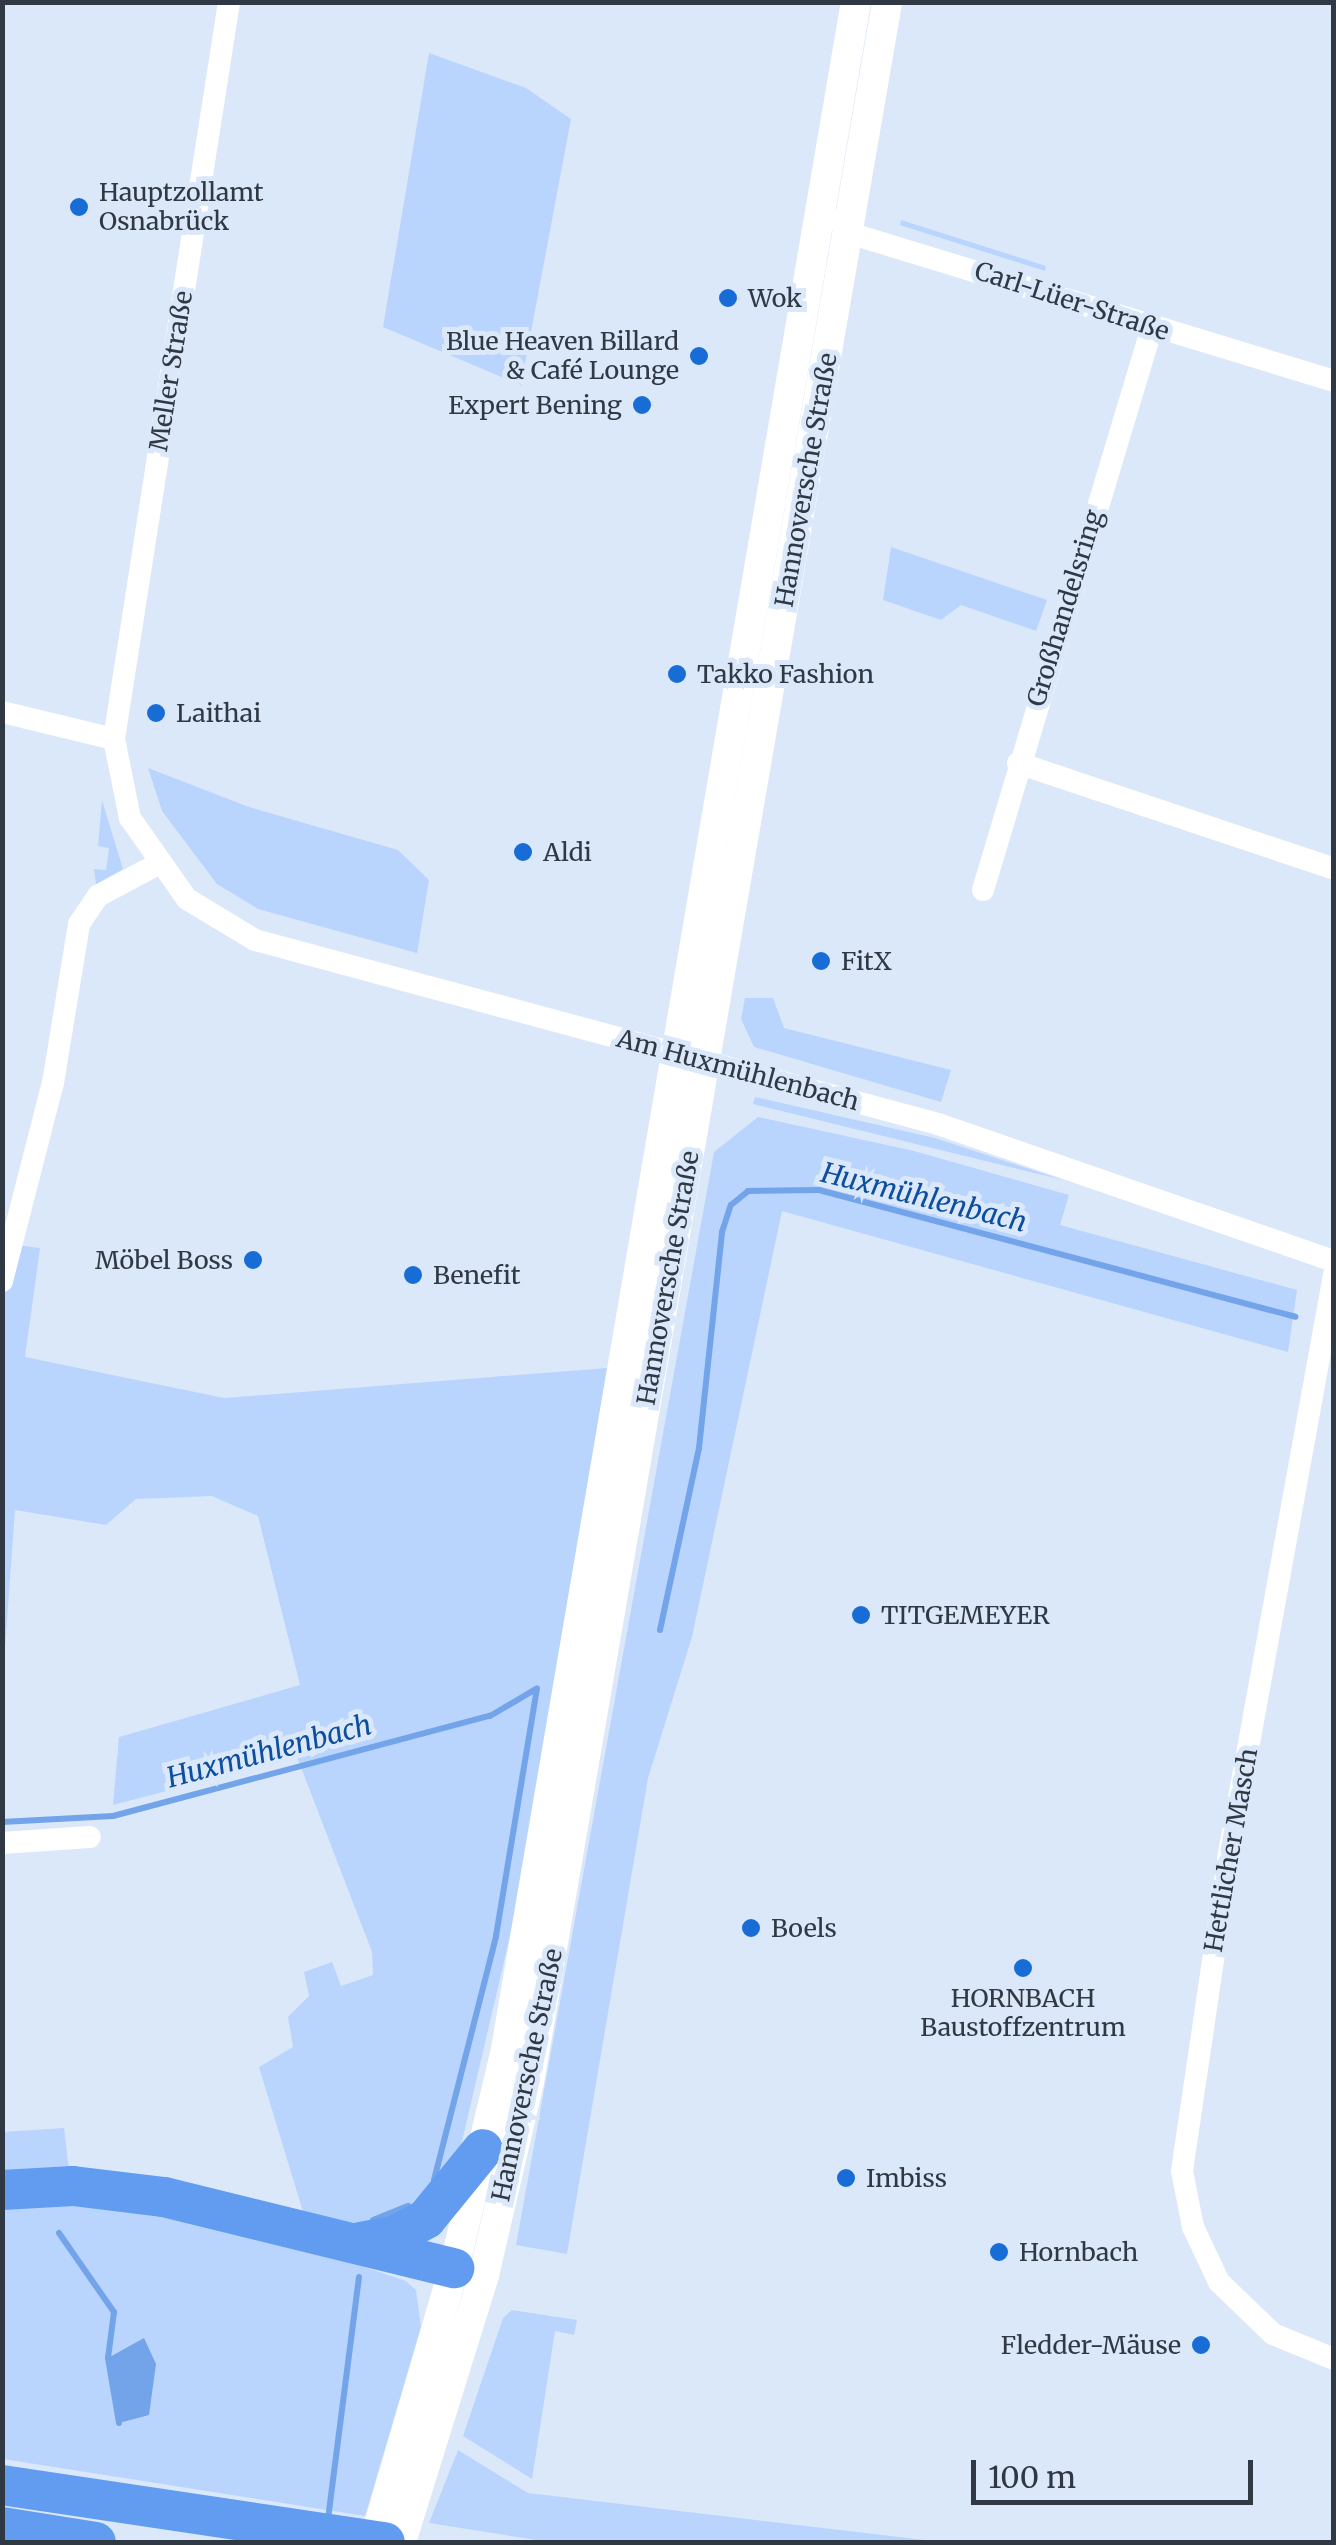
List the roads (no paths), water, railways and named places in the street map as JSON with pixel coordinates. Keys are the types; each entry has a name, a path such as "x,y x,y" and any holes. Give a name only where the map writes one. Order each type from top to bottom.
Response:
{"highway":[{"path":"355,2243 396,2235 426,2219 483,2149"},
{"path":"2,2190 73,2186 131,2192 469,2272"},
{"path":"2,2468 85,2497"},
{"path":"2,2484 385,2542"},
{"path":"2,2527 96,2542"}],"main road":[{"name":"Hannoversche Straße","path":"374,2542 469,2272 483,2149 530,1916 856,2"},
{"name":"Hannoversche Straße","path":"401,2542 550,1965 888,2"}],"street":[{"name":"Meller Straße","path":"114,739 229,2"},
{"path":"822,202 849,232"},
{"name":"Carl-Lüer-Straße","path":"849,232 1334,381"},
{"name":"Großhandelsring","path":"983,890 1152,327"},
{"path":"2,712 114,739"},
{"name":"Am Huxmühlenbach","path":"114,739 130,818 158,864 216,922 255,940 938,1124 1334,1261"},
{"path":"1018,763 1334,869"},
{"path":"2,1281 53,1083 79,924 88,907 158,864"},
{"name":"Hettlicher Masch","path":"1334,1275 1228,1859 1182,2171 1193,2228 1219,2282 1273,2334 1334,2359"},
{"path":"2,1843 90,1837"}],"water":[{"path":"144,2338 156,2364 149,2415 119,2423 108,2358"}],"waterway":[{"name":"Huxmühlenbach","path":"660,1630 699,1448 722,1232 731,1205 748,1191 819,1190 1295,1317"},
{"path":"434,2180 496,1936 537,1688"},
{"name":"Huxmühlenbach","path":"2,1822 113,1816 490,1716 536,1689"},
{"path":"373,2220 408,2206"},
{"path":"59,2233 114,2312 108,2358 119,2423"},
{"path":"328,2519 359,2277"}],"place":[{"name":"Hauptzollamt Osnabrück","path":"79,207"},
{"name":"Wok","path":"728,298"},
{"name":"Blue Heaven Billard & Café Lounge","path":"699,356"},
{"name":"Expert Bening","path":"642,405"},
{"name":"Takko Fashion","path":"677,674"},
{"name":"Laithai","path":"156,713"},
{"name":"Aldi","path":"523,852"},
{"name":"FitX","path":"821,961"},
{"name":"Möbel Boss","path":"253,1260"},
{"name":"Benefit","path":"413,1275"},
{"name":"TITGEMEYER","path":"861,1615"},
{"name":"Boels","path":"751,1928"},
{"name":"HORNBACH Baustoffzentrum","path":"1023,1968"},
{"name":"Imbiss","path":"846,2178"},
{"name":"Hornbach","path":"999,2252"},
{"name":"Fledder-Mäuse","path":"1201,2345"}]}
